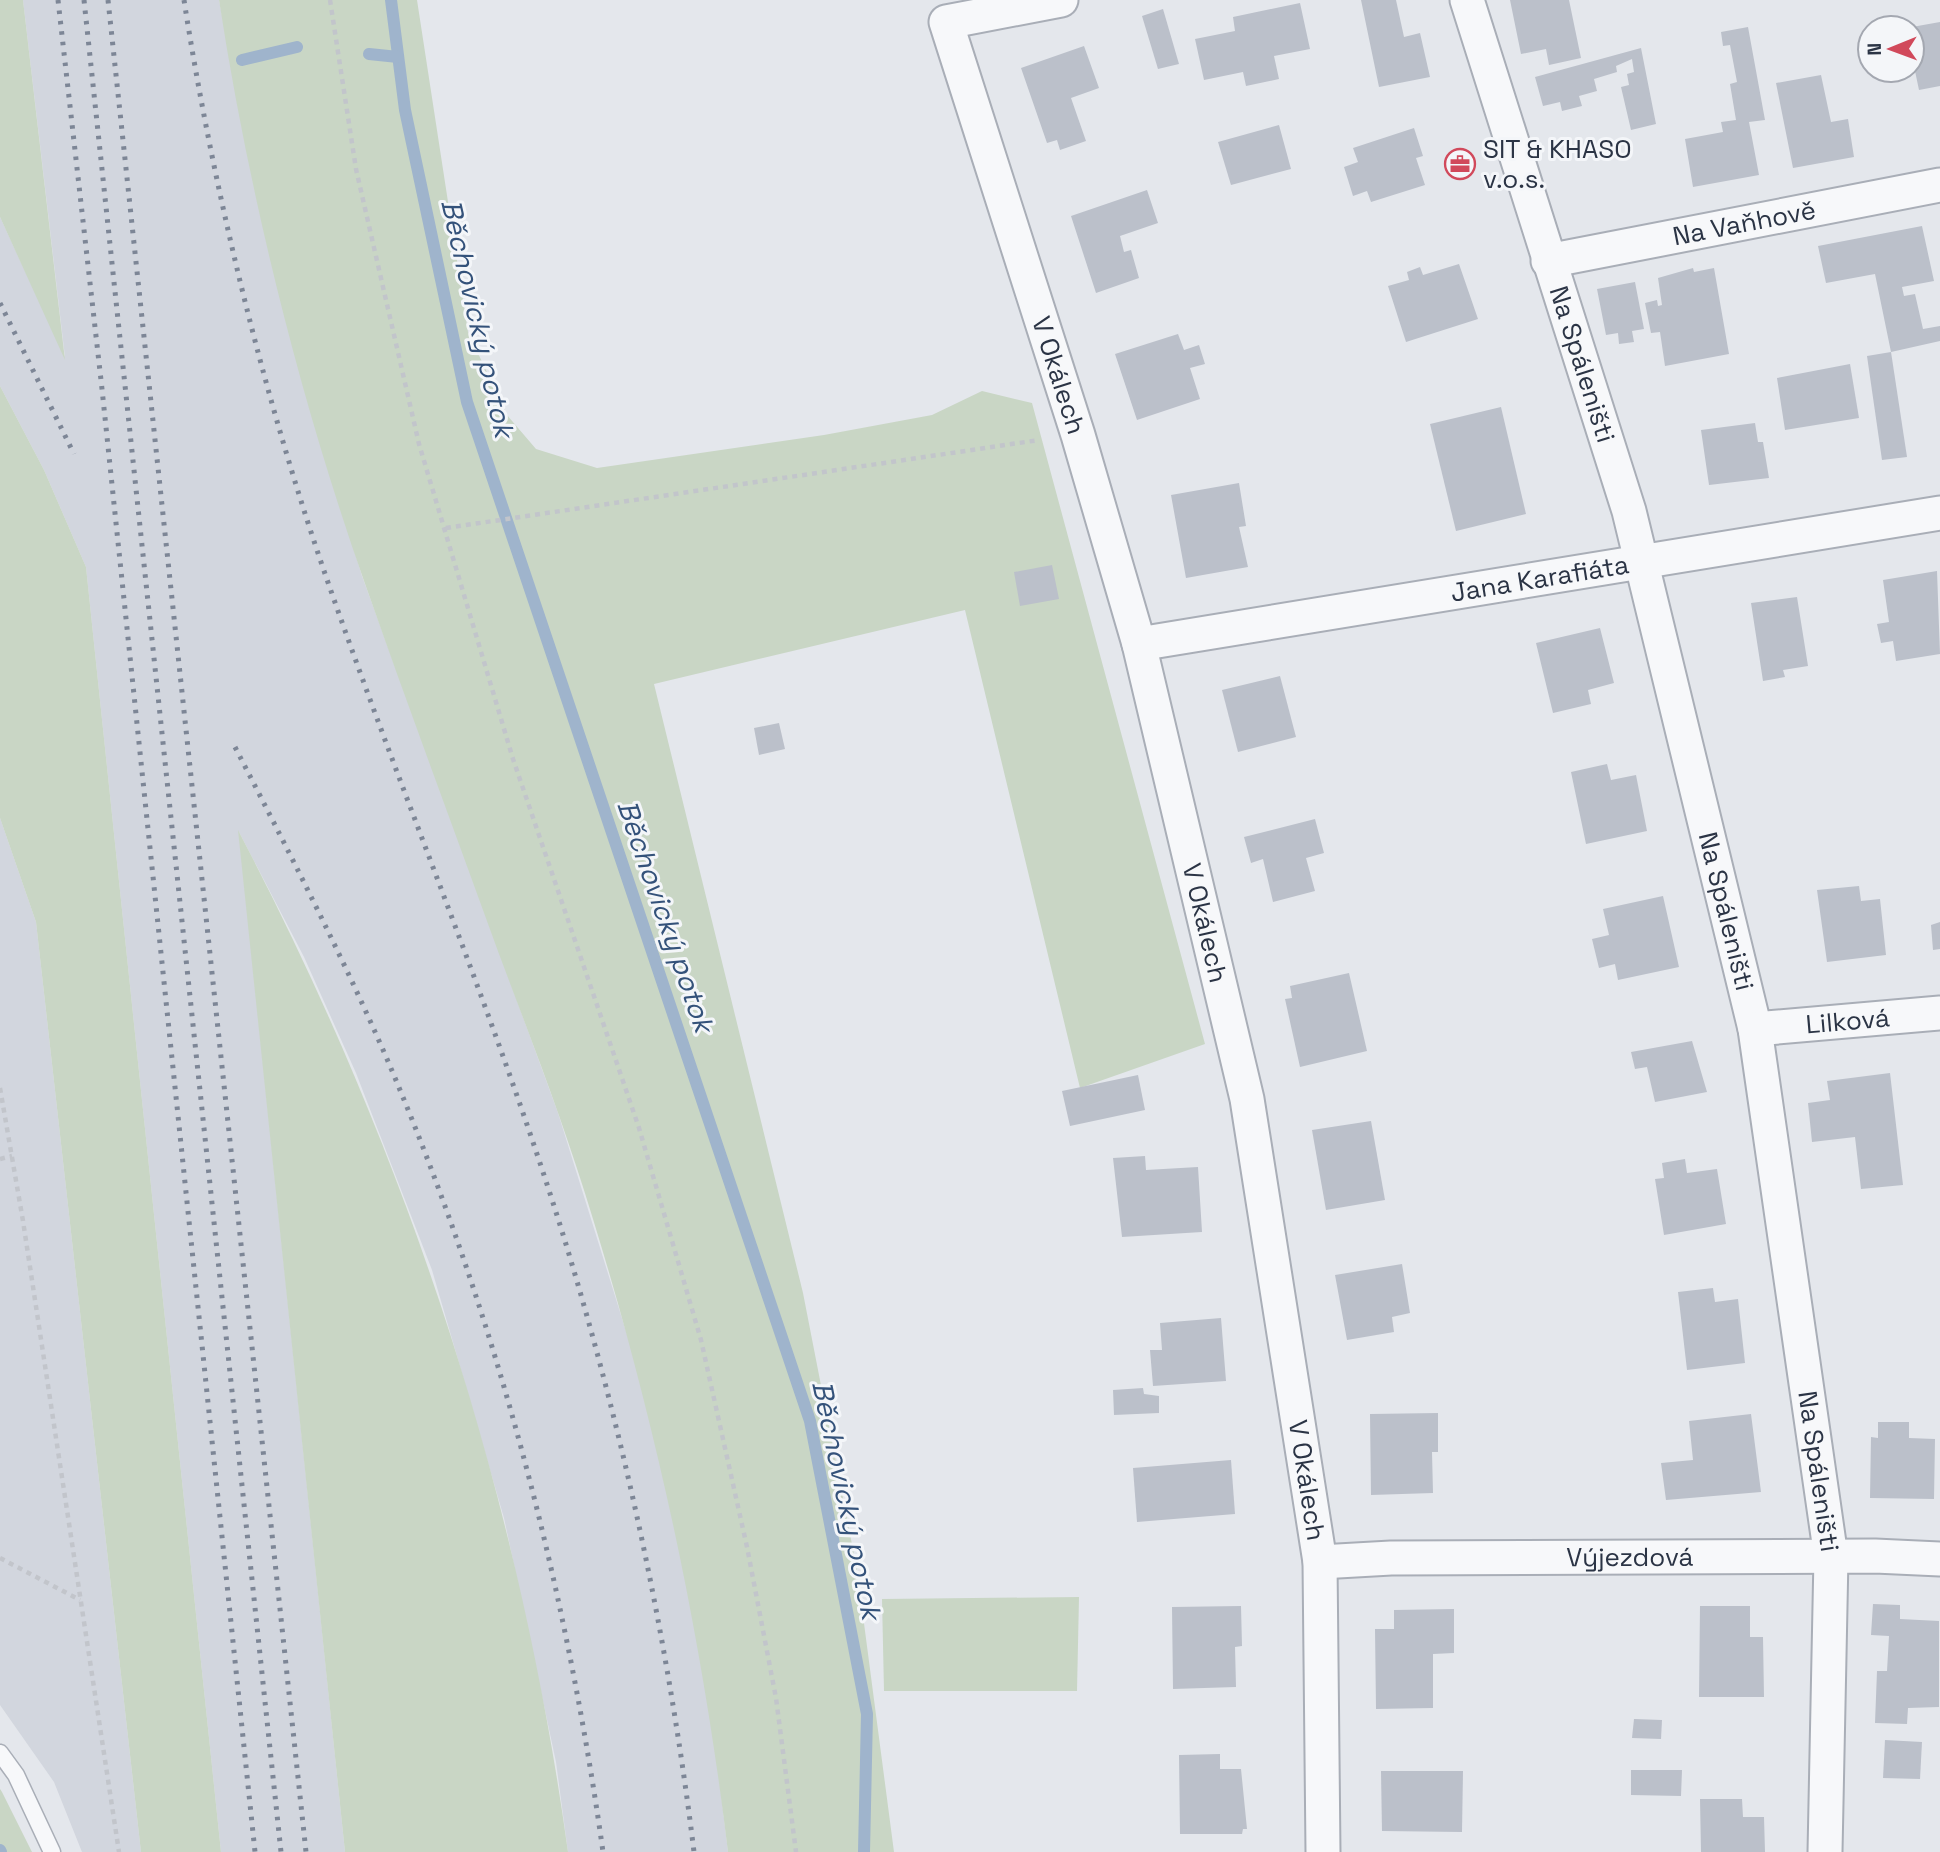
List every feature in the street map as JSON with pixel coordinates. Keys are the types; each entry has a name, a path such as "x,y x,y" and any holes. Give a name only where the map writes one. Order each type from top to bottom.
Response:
{"street":[{"name":"V Okálech","path":"1061,0 946,22 1078,435 1139,644 1247,1098 1320,1562 1323,1852"},
{"name":"Na Spáleništi","path":"1467,0 1629,510 1755,1029 1831,1557 1825,1852"},
{"name":"Na Vaňhově","path":"1548,261 1940,185"},
{"name":"Jana Karafiáta","path":"1139,644 1940,513"},
{"name":"Lilková","path":"1755,1029 1940,1013"},
{"name":"Výjezdová","path":"1320,1562 1391,1558 1940,1559"}],"lane":[{"path":"0,1753 16,1775 52,1852"}],"path":[{"path":"330,0 356,169 393,341 419,444 513,759 639,1128 701,1340 747,1547 776,1698 796,1852"},
{"path":"446,528 1078,435"},
{"path":"0,1088 119,1852"},
{"path":"0,1159 12,1156"},
{"path":"0,1558 81,1600"}],"shaded area":[{"path":"23,0 219,0 247,147 298,365 362,576 558,1113 630,1344 663,1470 691,1603 715,1744 728,1852 568,1852 556,1762 504,1518 432,1270 356,1073 304,957 239,832 345,1852 221,1852 86,567 44,470 0,386 0,217 65,357"},
{"path":"0,818 36,922 141,1852 82,1852 54,1782 0,1705"}],"green space":[{"path":"0,0 23,0 65,360 0,217"},
{"path":"219,0 417,0 468,332 507,415 536,449 597,468 824,435 932,415 982,391 1032,403 1205,1044 1080,1088 965,610 654,684 803,1293 857,1570 894,1852 728,1852 705,1691 675,1532 616,1297 583,1185 560,1119 340,511 278,294 245,147"},
{"path":"0,386 44,470 86,567 221,1852 141,1852 36,922 0,818"},
{"path":"238,830 299,952 354,1075 448,1326 486,1455 519,1585 546,1718 568,1852 345,1852"},
{"path":"1079,1597 1077,1691 884,1691 882,1599"},
{"path":"0,1789 2,1792 32,1852 0,1852"}],"building":[{"path":"1361,0 1396,0 1404,37 1420,33 1430,77 1379,87"},
{"path":"1510,0 1569,0 1581,58 1549,65 1546,49 1521,54"},
{"path":"1300,3 1310,49 1274,56 1279,79 1246,86 1243,72 1204,80 1195,39 1235,31 1233,17"},
{"path":"1163,9 1179,64 1158,69 1142,16"},
{"path":"1940,22 1940,86 1919,90 1918,84 1926,84 1926,24"},
{"path":"1748,27 1765,120 1749,122 1759,175 1693,187 1685,139 1723,132 1721,122 1736,120 1730,84 1737,82 1730,45 1723,46 1721,32"},
{"path":"1084,46 1099,88 1071,98 1086,141 1060,150 1057,140 1047,143 1021,68"},
{"path":"1641,48 1656,124 1631,130 1621,87 1629,85 1627,74 1634,72 1632,59 1616,66 1617,72 1594,79 1597,91 1579,96 1582,106 1562,111 1560,102 1543,106 1535,77"},
{"path":"1821,75 1831,122 1848,119 1854,157 1793,168 1776,83"},
{"path":"1279,125 1291,169 1231,185 1218,142"},
{"path":"1414,128 1423,156 1416,158 1425,185 1371,202 1367,191 1353,196 1344,167 1358,162 1353,148"},
{"path":"1147,190 1158,223 1120,236 1124,252 1131,250 1139,278 1096,293 1071,216"},
{"path":"1922,226 1934,281 1902,287 1904,296 1915,294 1923,329 1940,326 1940,341 1891,352 1875,274 1826,283 1818,246"},
{"path":"1459,264 1478,319 1406,342 1388,286 1409,280 1407,272 1420,267 1423,275"},
{"path":"1693,268 1694,272 1714,268 1729,354 1665,366 1660,332 1651,333 1645,303 1657,300 1658,306 1662,305 1658,278"},
{"path":"1635,282 1644,329 1632,331 1634,342 1619,344 1618,333 1606,335 1597,289"},
{"path":"1178,334 1184,350 1199,345 1205,364 1190,368 1200,399 1137,420 1115,354"},
{"path":"1891,352 1907,457 1882,460 1867,356"},
{"path":"1850,364 1859,418 1785,430 1777,378"},
{"path":"1501,407 1526,514 1456,531 1430,424"},
{"path":"1755,423 1758,442 1763,442 1769,478 1709,485 1701,430"},
{"path":"1239,483 1246,526 1239,527 1248,567 1186,578 1171,495"},
{"path":"1052,565 1059,599 1020,606 1014,572"},
{"path":"1937,571 1940,654 1896,661 1893,641 1881,643 1877,624 1889,622 1883,580"},
{"path":"1797,597 1808,666 1783,670 1785,677 1763,681 1751,603"},
{"path":"1600,628 1614,683 1588,690 1591,704 1553,713 1536,643"},
{"path":"1280,676 1296,737 1238,752 1222,690"},
{"path":"779,723 785,749 759,755 754,728"},
{"path":"1607,764 1611,780 1636,775 1647,831 1586,844 1571,772"},
{"path":"1315,819 1324,853 1306,858 1315,891 1273,902 1263,859 1251,863 1244,837"},
{"path":"1859,886 1861,901 1880,899 1886,955 1827,962 1817,890"},
{"path":"1663,896 1679,967 1618,980 1615,964 1599,968 1592,939 1609,935 1603,909"},
{"path":"1940,922 1940,949 1933,950 1931,925"},
{"path":"1349,973 1367,1051 1300,1067 1285,999 1292,998 1290,986"},
{"path":"1692,1041 1707,1092 1655,1102 1647,1067 1635,1069 1631,1052"},
{"path":"1890,1073 1903,1185 1861,1189 1855,1137 1812,1142 1808,1103 1830,1100 1827,1081"},
{"path":"1138,1075 1145,1110 1070,1126 1062,1091"},
{"path":"1371,1121 1385,1200 1326,1210 1312,1130"},
{"path":"1145,1156 1146,1170 1198,1167 1202,1232 1122,1237 1113,1158"},
{"path":"1685,1159 1687,1173 1717,1169 1726,1224 1664,1235 1655,1179 1664,1178 1662,1163"},
{"path":"1402,1264 1410,1313 1392,1317 1394,1332 1347,1340 1335,1275"},
{"path":"1713,1288 1715,1302 1738,1299 1745,1363 1687,1370 1678,1292"},
{"path":"1221,1318 1226,1381 1153,1386 1150,1350 1162,1350 1160,1323"},
{"path":"1143,1388 1144,1394 1159,1396 1159,1413 1114,1415 1113,1390"},
{"path":"1438,1413 1438,1452 1432,1452 1433,1493 1371,1495 1370,1414"},
{"path":"1751,1414 1761,1492 1666,1500 1661,1463 1693,1460 1689,1421"},
{"path":"1878,1422 1909,1422 1909,1438 1935,1439 1934,1499 1870,1498 1871,1437 1878,1438"},
{"path":"1231,1460 1235,1514 1137,1522 1133,1468"},
{"path":"1873,1604 1900,1605 1900,1619 1939,1621 1939,1707 1908,1708 1907,1724 1875,1723 1877,1671 1887,1671 1889,1636 1871,1635"},
{"path":"1241,1606 1242,1646 1235,1647 1236,1687 1173,1689 1172,1607"},
{"path":"1700,1606 1750,1606 1750,1637 1763,1637 1764,1697 1699,1697"},
{"path":"1454,1609 1454,1653 1433,1654 1433,1708 1376,1709 1375,1629 1394,1629 1394,1610"},
{"path":"1634,1719 1662,1720 1661,1739 1632,1738"},
{"path":"1885,1740 1922,1742 1920,1779 1883,1778"},
{"path":"1220,1754 1220,1769 1241,1769 1247,1829 1243,1829 1242,1834 1180,1834 1179,1755"},
{"path":"1631,1770 1682,1770 1681,1796 1631,1795"},
{"path":"1381,1771 1463,1771 1462,1832 1382,1831"},
{"path":"1700,1799 1742,1799 1743,1817 1764,1817 1765,1852 1701,1852"}],"waterway":[{"name":"Běchovický potok","path":"391,0 405,110 467,402 810,1421 867,1714 864,1852"},
{"path":"242,60 297,47"},
{"path":"369,54 398,57"}],"railway":[{"path":"58,0 102,389 255,1852"},
{"path":"84,0 281,1852"},
{"path":"108,0 306,1852"},
{"path":"184,0 210,148 244,299 307,520 359,670 507,1068 584,1305 624,1459 657,1615 694,1852"},
{"path":"0,303 74,454"},
{"path":"235,747 314,902 387,1059 461,1251 493,1349 546,1548 587,1750 603,1852"}],"place":[{"name":"SIT & KHASO v.o.s.","path":"1460,164"}]}
